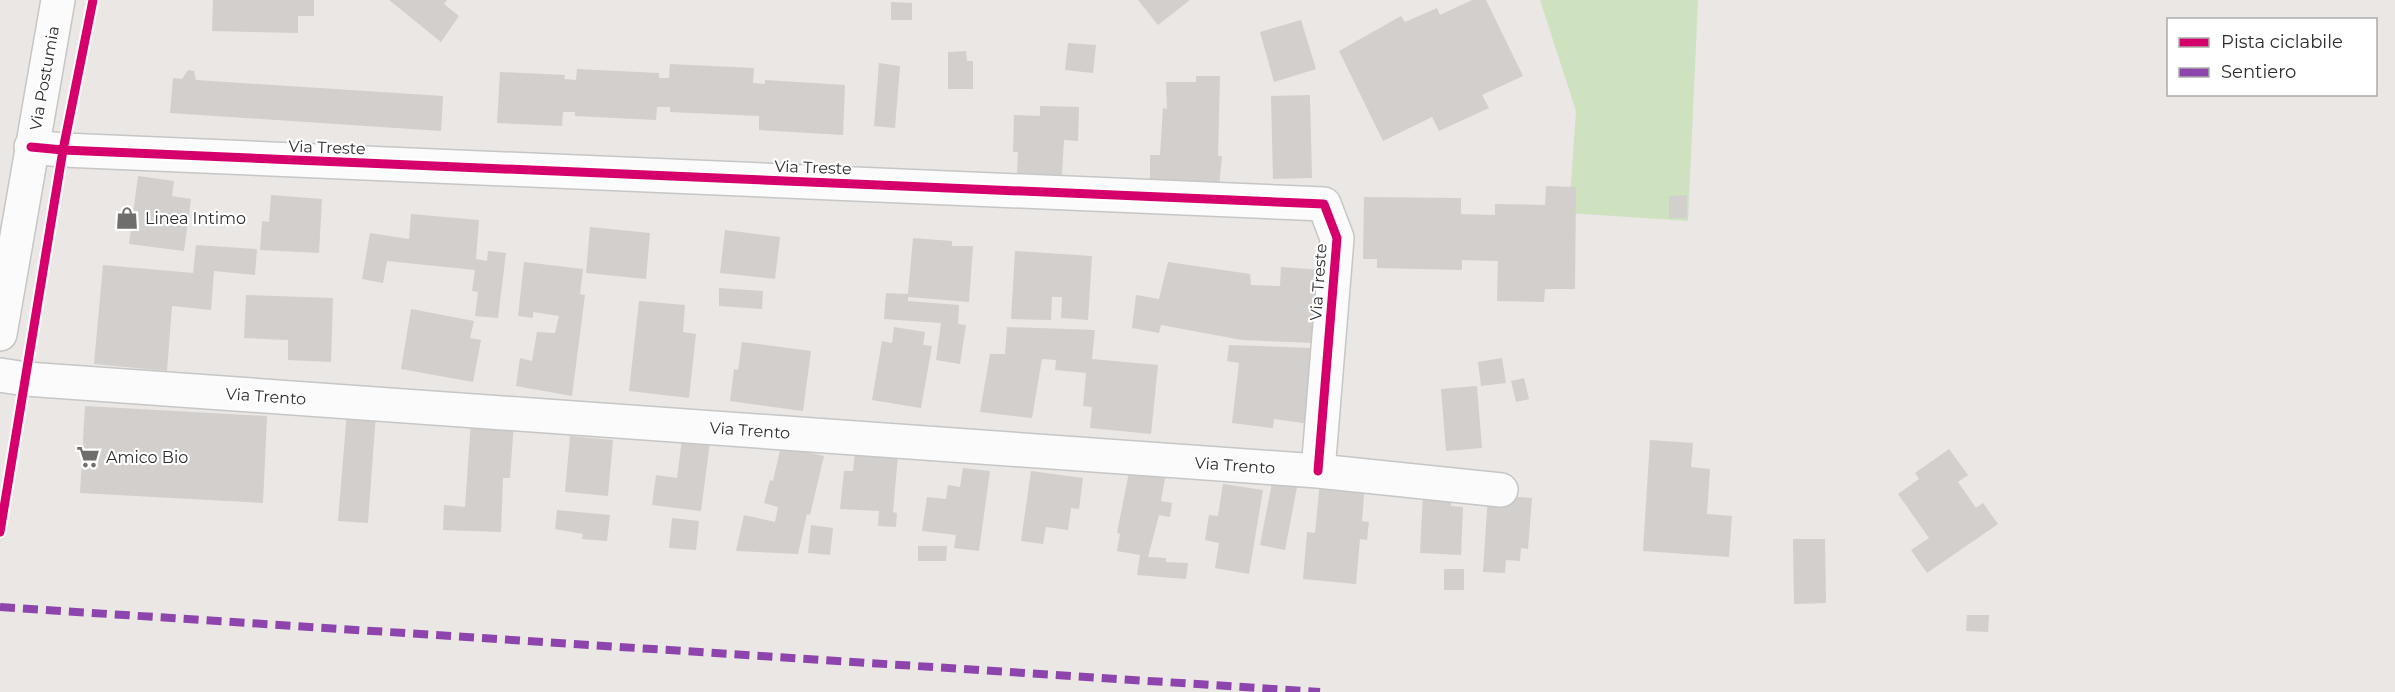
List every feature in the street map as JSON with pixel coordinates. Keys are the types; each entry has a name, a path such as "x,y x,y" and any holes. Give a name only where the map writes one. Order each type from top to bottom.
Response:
{"street":[{"name":"Via Postumia","path":"0,334 58,0"},
{"name":"Via Treste","path":"31,147 1324,204 1337,238 1318,471"},
{"name":"Via Trento","path":"0,375 38,380 1318,471 1501,490"}],"green space":[{"path":"1540,0 1698,0 1688,221 1569,213 1576,111"}],"building":[{"path":"213,0 314,0 314,16 298,16 298,33 212,31"},
{"path":"389,0 447,0 444,4 459,16 441,42"},
{"path":"1138,0 1190,0 1158,25"},
{"path":"1472,0 1486,0 1523,76 1482,95 1489,108 1439,131 1432,117 1383,141 1339,51 1401,16 1405,22 1437,8 1440,15"},
{"path":"891,2 912,3 912,20 891,20"},
{"path":"1301,20 1316,69 1274,82 1260,32"},
{"path":"1068,43 1096,45 1093,73 1065,70"},
{"path":"966,51 967,61 973,61 973,89 948,89 948,52"},
{"path":"879,63 900,66 895,128 874,126"},
{"path":"670,64 754,68 753,83 765,84 765,80 845,85 843,135 759,130 759,116 670,112 670,107 657,107 656,120 575,116 575,112 563,112 562,126 497,123 500,72 565,75 564,79 576,80 577,69 659,73 659,78 669,78"},
{"path":"188,70 194,71 196,80 443,96 441,131 170,113 173,78 182,79"},
{"path":"1196,76 1220,76 1218,156 1222,156 1219,187 1150,186 1150,155 1160,155 1163,108 1167,109 1166,82 1196,82"},
{"path":"1310,95 1312,178 1273,179 1271,96"},
{"path":"1040,106 1079,107 1078,141 1064,140 1062,175 1017,173 1018,152 1013,152 1014,115 1040,116"},
{"path":"138,176 174,181 172,196 191,199 184,251 129,244"},
{"path":"1546,186 1576,187 1575,289 1545,289 1544,302 1497,301 1498,261 1462,260 1462,270 1377,268 1377,259 1363,259 1364,197 1461,198 1461,214 1495,215 1495,204 1545,205"},
{"path":"271,195 322,199 319,253 260,250 262,221 269,222"},
{"path":"1687,195 1687,218 1669,218 1669,196"},
{"path":"411,214 479,220 476,259 487,261 488,251 506,253 498,318 475,316 478,292 472,291 475,270 387,261 383,283 362,279 370,233 409,239"},
{"path":"590,227 650,233 646,279 586,273"},
{"path":"725,230 780,237 775,279 720,273"},
{"path":"913,238 952,241 952,246 973,246 969,302 908,297 908,301 959,305 958,324 966,325 960,364 936,360 941,323 884,319 886,293 908,294"},
{"path":"196,245 257,249 255,275 214,271 211,310 172,306 167,371 94,364 103,265 193,273"},
{"path":"1015,251 1092,256 1088,320 1061,318 1062,297 1052,297 1051,320 1011,319"},
{"path":"524,262 583,269 580,294 585,295 572,396 516,386 520,358 532,361 537,332 555,333 559,316 533,312 533,318 518,316"},
{"path":"1168,262 1250,274 1251,285 1280,286 1281,267 1322,270 1315,343 1242,340 1161,325 1159,333 1132,328 1136,295 1159,299"},
{"path":"719,288 763,291 762,309 719,306"},
{"path":"246,295 333,298 331,362 288,360 288,340 244,338"},
{"path":"639,301 685,305 683,332 696,334 689,398 629,391"},
{"path":"411,309 474,321 470,338 481,340 473,382 401,369"},
{"path":"894,327 925,332 923,345 932,346 921,408 872,400 882,341 892,343"},
{"path":"1007,327 1095,330 1092,359 1158,365 1151,434 1090,428 1092,407 1083,406 1086,373 1055,370 1056,360 1042,359 1032,418 980,412 990,354 1005,354"},
{"path":"742,342 811,351 803,411 730,401 734,369 738,370"},
{"path":"1229,345 1314,348 1310,424 1274,419 1273,428 1232,423 1239,363 1227,361"},
{"path":"1502,358 1506,383 1481,386 1478,362"},
{"path":"1524,378 1529,399 1516,402 1511,381"},
{"path":"1477,386 1482,448 1446,451 1441,389"},
{"path":"85,406 267,416 263,503 80,493"},
{"path":"347,411 376,413 368,523 338,521"},
{"path":"471,420 514,423 510,478 503,478 501,532 443,530 444,505 465,507"},
{"path":"570,436 613,440 608,496 565,492"},
{"path":"682,439 710,442 701,511 652,505 656,475 677,478"},
{"path":"1650,440 1693,443 1691,467 1710,469 1707,514 1732,516 1729,557 1643,551"},
{"path":"781,446 824,456 798,554 736,551 744,515 775,522 778,507 764,503 770,480 773,481"},
{"path":"1949,449 1968,475 1958,482 1976,508 1983,503 1998,524 1927,573 1911,550 1929,538 1898,494 1919,479 1915,473"},
{"path":"855,452 898,455 893,512 897,513 896,527 878,526 879,511 840,509 844,471 853,471"},
{"path":"963,468 990,471 979,551 954,548 956,535 922,531 927,497 946,499 948,485 960,487"},
{"path":"1031,471 1083,478 1079,509 1071,508 1068,530 1046,527 1043,544 1021,541"},
{"path":"1129,472 1165,478 1161,501 1172,503 1170,517 1159,515 1148,557 1166,558 1166,562 1188,563 1186,579 1137,575 1140,555 1117,551 1120,534 1117,533"},
{"path":"1320,481 1365,485 1362,521 1369,522 1367,540 1360,539 1356,584 1303,579 1307,532 1315,533"},
{"path":"1272,483 1297,487 1285,550 1260,545"},
{"path":"1223,484 1263,490 1249,574 1215,568 1219,543 1205,540 1209,515 1218,516"},
{"path":"1423,493 1451,494 1451,506 1463,507 1461,555 1420,553"},
{"path":"1488,495 1532,498 1528,549 1521,548 1520,561 1506,560 1505,573 1483,572"},
{"path":"557,510 610,515 607,541 582,539 583,534 555,529"},
{"path":"672,518 699,521 696,550 669,548"},
{"path":"811,525 833,528 830,555 808,553"},
{"path":"1793,539 1825,539 1826,603 1794,604"},
{"path":"918,546 947,546 946,561 918,561"},
{"path":"1444,569 1464,569 1464,590 1444,590"},
{"path":"1967,615 1989,615 1988,632 1966,631"}],"marked path":[{"path":"0,607 1320,692"}],"cycle path":[{"path":"0,532 63,150 93,0"},
{"path":"31,147 1324,204 1337,238 1318,471"}],"place":[{"name":"Linea Intimo","path":"127,218"},
{"name":"Amico Bio","path":"88,457"}]}
